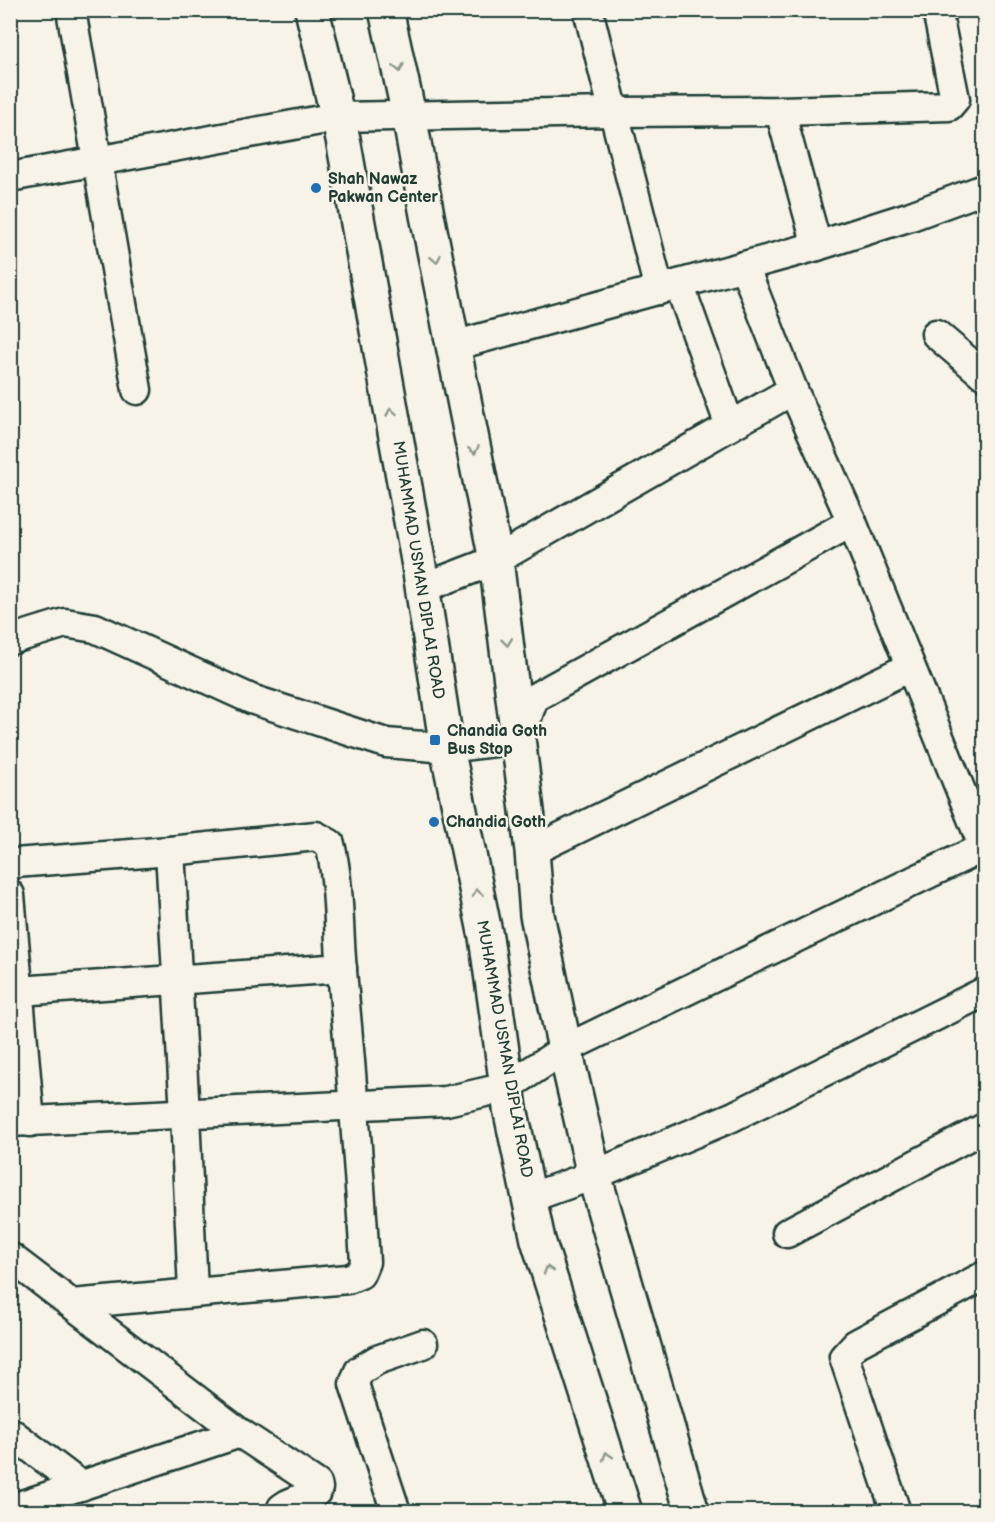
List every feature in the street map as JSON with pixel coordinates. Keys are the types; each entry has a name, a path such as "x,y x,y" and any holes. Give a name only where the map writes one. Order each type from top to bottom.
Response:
{"street":[{"path":"71,10 137,390"},
{"name":"MUHAMMAD USMAN DIPLAI ROAD","path":"312,10 345,151 423,588 447,748 486,937 510,1108 538,1240 625,1512"},
{"path":"386,10 409,115 496,560 532,851 537,915 594,1175 692,1512"},
{"path":"588,10 614,112 668,287 730,426"},
{"path":"10,177 337,117 780,111 950,106 955,99 937,10"},
{"path":"780,111 817,246"},
{"path":"453,346 817,246 911,216 984,189"},
{"path":"10,895 13,949 19,991 20,1122 185,1114 446,1101 507,1087 565,1049 984,847 852,522 793,390 744,266"},
{"path":"936,334 984,375"},
{"path":"423,588 496,560 793,390"},
{"path":"519,739 534,698 852,522"},
{"path":"10,640 65,623 95,628 251,699 386,743 447,748 519,739"},
{"path":"532,851 910,667"},
{"path":"10,866 15,863 170,851 316,836 330,844 334,861 355,1105 365,1262 360,1274 348,1279 72,1304"},
{"path":"170,851 193,1292"},
{"path":"19,991 342,968"},
{"path":"529,1198 594,1175 732,1117 984,992"},
{"path":"787,1233 984,1128"},
{"path":"10,1257 240,1433 318,1484 316,1492 288,1504 282,1508 281,1512"},
{"path":"896,1512 844,1357 856,1344 984,1276"},
{"path":"396,1512 354,1384 359,1371 377,1360 423,1344"},
{"path":"10,1432 81,1486"},
{"path":"10,1509 240,1433"}],"place":[{"name":"Shah Nawaz Pakwan Center","path":"316,188"},
{"name":"Chandia Goth Bus Stop","path":"435,740"},
{"name":"Chandia Goth","path":"434,822"}]}
